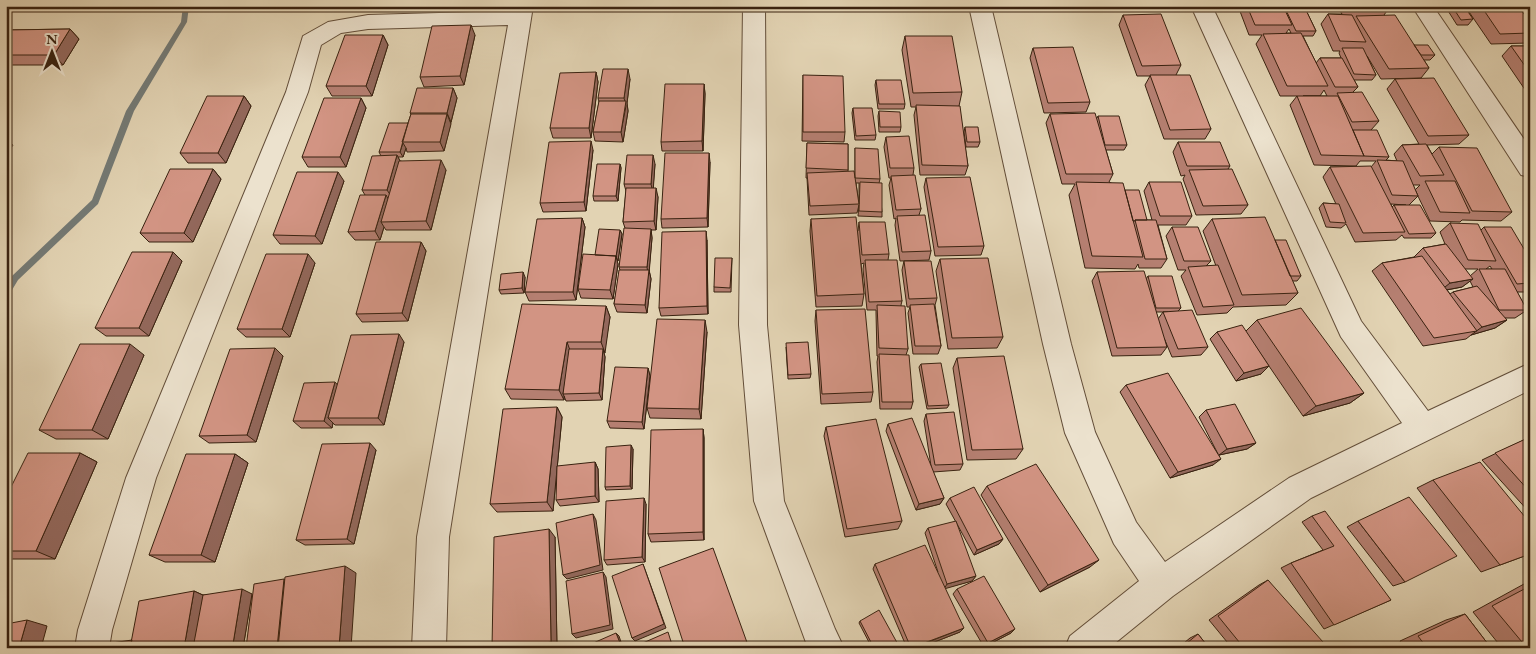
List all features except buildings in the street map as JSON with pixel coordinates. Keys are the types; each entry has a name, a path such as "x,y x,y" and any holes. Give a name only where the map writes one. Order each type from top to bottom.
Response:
{"street":[{"path":"754,6 753,325 769,501 822,640 827,648"},
{"path":"980,6 1057,344 1080,433 1125,533 1161,584"},
{"path":"1201,6 1351,329 1423,428"},
{"path":"1422,6 1530,168"},
{"path":"92,648 95,630 141,478 297,92 311,41 336,28 368,22 521,12 433,537 428,648"},
{"path":"1082,648 1161,584 1300,488 1530,376"}],"waterway":[{"path":"6,292 15,278 95,202 130,111 184,22 186,6"}]}
